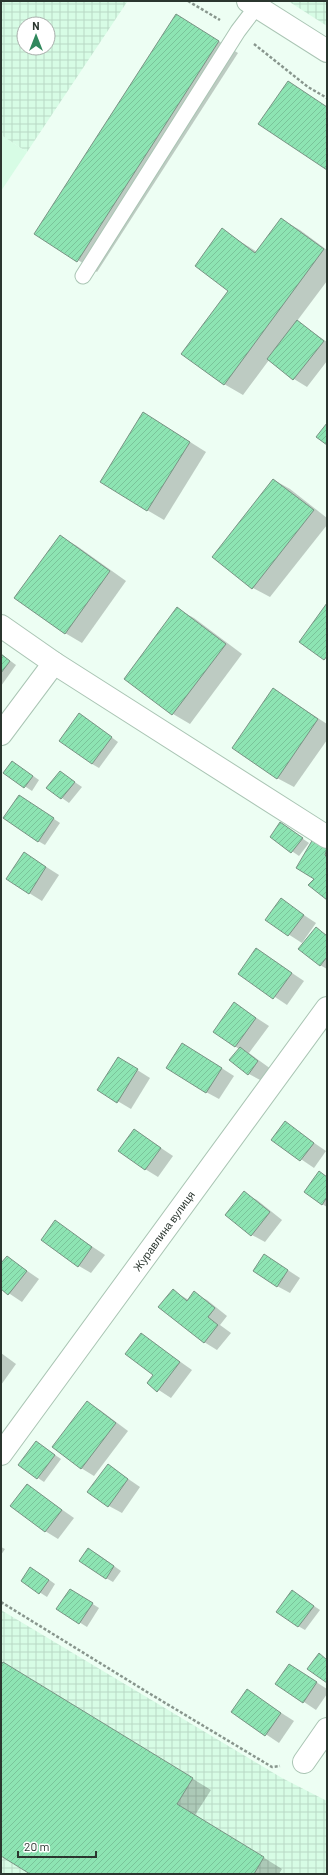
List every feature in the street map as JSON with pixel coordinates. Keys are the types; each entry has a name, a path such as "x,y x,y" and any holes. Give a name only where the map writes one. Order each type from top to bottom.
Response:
{"street":[{"path":"253,4 327,51"},
{"path":"1,626 54,662 327,837"},
{"path":"1,734 54,662"},
{"name":"Журавлина вулиця","path":"1,1454 327,1008"},
{"path":"304,1762 327,1730"}],"lane":[{"path":"83,276 238,31 253,4"}],"path":[{"path":"188,1 238,31 308,87 327,98"},
{"path":"1,1602 272,1767 304,1762"}],"shaded area":[{"path":"1,1 127,2 27,152 1,135"},
{"path":"288,1 327,1 327,26"},
{"path":"1,135 27,152 1,191"},
{"path":"1,1610 282,1778 327,1801 327,1874 1,1874"}],"building":[{"path":"176,14 219,41 77,262 34,234"},
{"path":"288,81 327,107 327,170 258,124"},
{"path":"281,218 324,249 224,385 181,354 228,291 195,266 222,228 255,253"},
{"path":"297,320 324,341 293,380 267,359"},
{"path":"143,412 190,442 147,511 100,482"},
{"path":"327,423 327,445 316,437"},
{"path":"273,479 314,510 252,589 212,557"},
{"path":"60,535 110,571 65,634 14,598"},
{"path":"327,603 327,656 324,660 299,642"},
{"path":"177,607 226,644 172,715 124,679"},
{"path":"1,654 10,661 1,673"},
{"path":"273,688 318,719 277,779 232,748"},
{"path":"79,713 112,737 92,764 59,741"},
{"path":"12,761 33,776 24,788 3,773"},
{"path":"60,771 75,782 61,799 46,788"},
{"path":"19,795 54,818 38,842 3,818"},
{"path":"280,822 303,838 291,853 270,837"},
{"path":"313,839 327,848 325,855 327,857 327,900 308,885 314,879 296,868"},
{"path":"24,852 46,867 29,894 6,879"},
{"path":"281,898 304,915 288,936 265,920"},
{"path":"316,927 327,936 327,957 320,966 298,949"},
{"path":"256,948 292,973 273,999 238,974"},
{"path":"234,1002 256,1018 235,1047 213,1032"},
{"path":"182,1043 222,1068 206,1093 166,1068"},
{"path":"240,1047 258,1061 248,1075 229,1060"},
{"path":"118,1057 138,1069 117,1103 97,1090"},
{"path":"285,1121 314,1143 300,1161 271,1140"},
{"path":"134,1129 161,1148 145,1170 118,1151"},
{"path":"319,1171 327,1177 327,1197 322,1205 304,1192"},
{"path":"244,1191 270,1212 251,1236 225,1215"},
{"path":"55,1220 92,1247 78,1267 41,1240"},
{"path":"264,1254 288,1270 277,1287 253,1271"},
{"path":"7,1256 27,1271 8,1295 1,1289 1,1263"},
{"path":"173,1289 187,1301 194,1291 215,1308 208,1317 218,1325 204,1343 158,1307"},
{"path":"141,1333 180,1362 157,1392 147,1383 153,1375 125,1354"},
{"path":"87,1401 116,1423 81,1469 52,1447"},
{"path":"36,1441 55,1455 37,1479 18,1465"},
{"path":"108,1464 128,1479 108,1507 87,1492"},
{"path":"27,1484 62,1510 45,1532 10,1506"},
{"path":"88,1548 114,1566 106,1579 79,1561"},
{"path":"30,1567 49,1580 39,1594 21,1581"},
{"path":"70,1589 93,1603 79,1624 56,1609"},
{"path":"292,1590 314,1606 298,1627 276,1612"},
{"path":"319,1653 327,1660 327,1683 307,1669"},
{"path":"3,1662 193,1778 177,1804 264,1857 254,1874 30,1874 1,1856 1,1665"},
{"path":"289,1664 317,1682 303,1703 275,1684"},
{"path":"247,1689 281,1713 265,1736 231,1712"}]}
